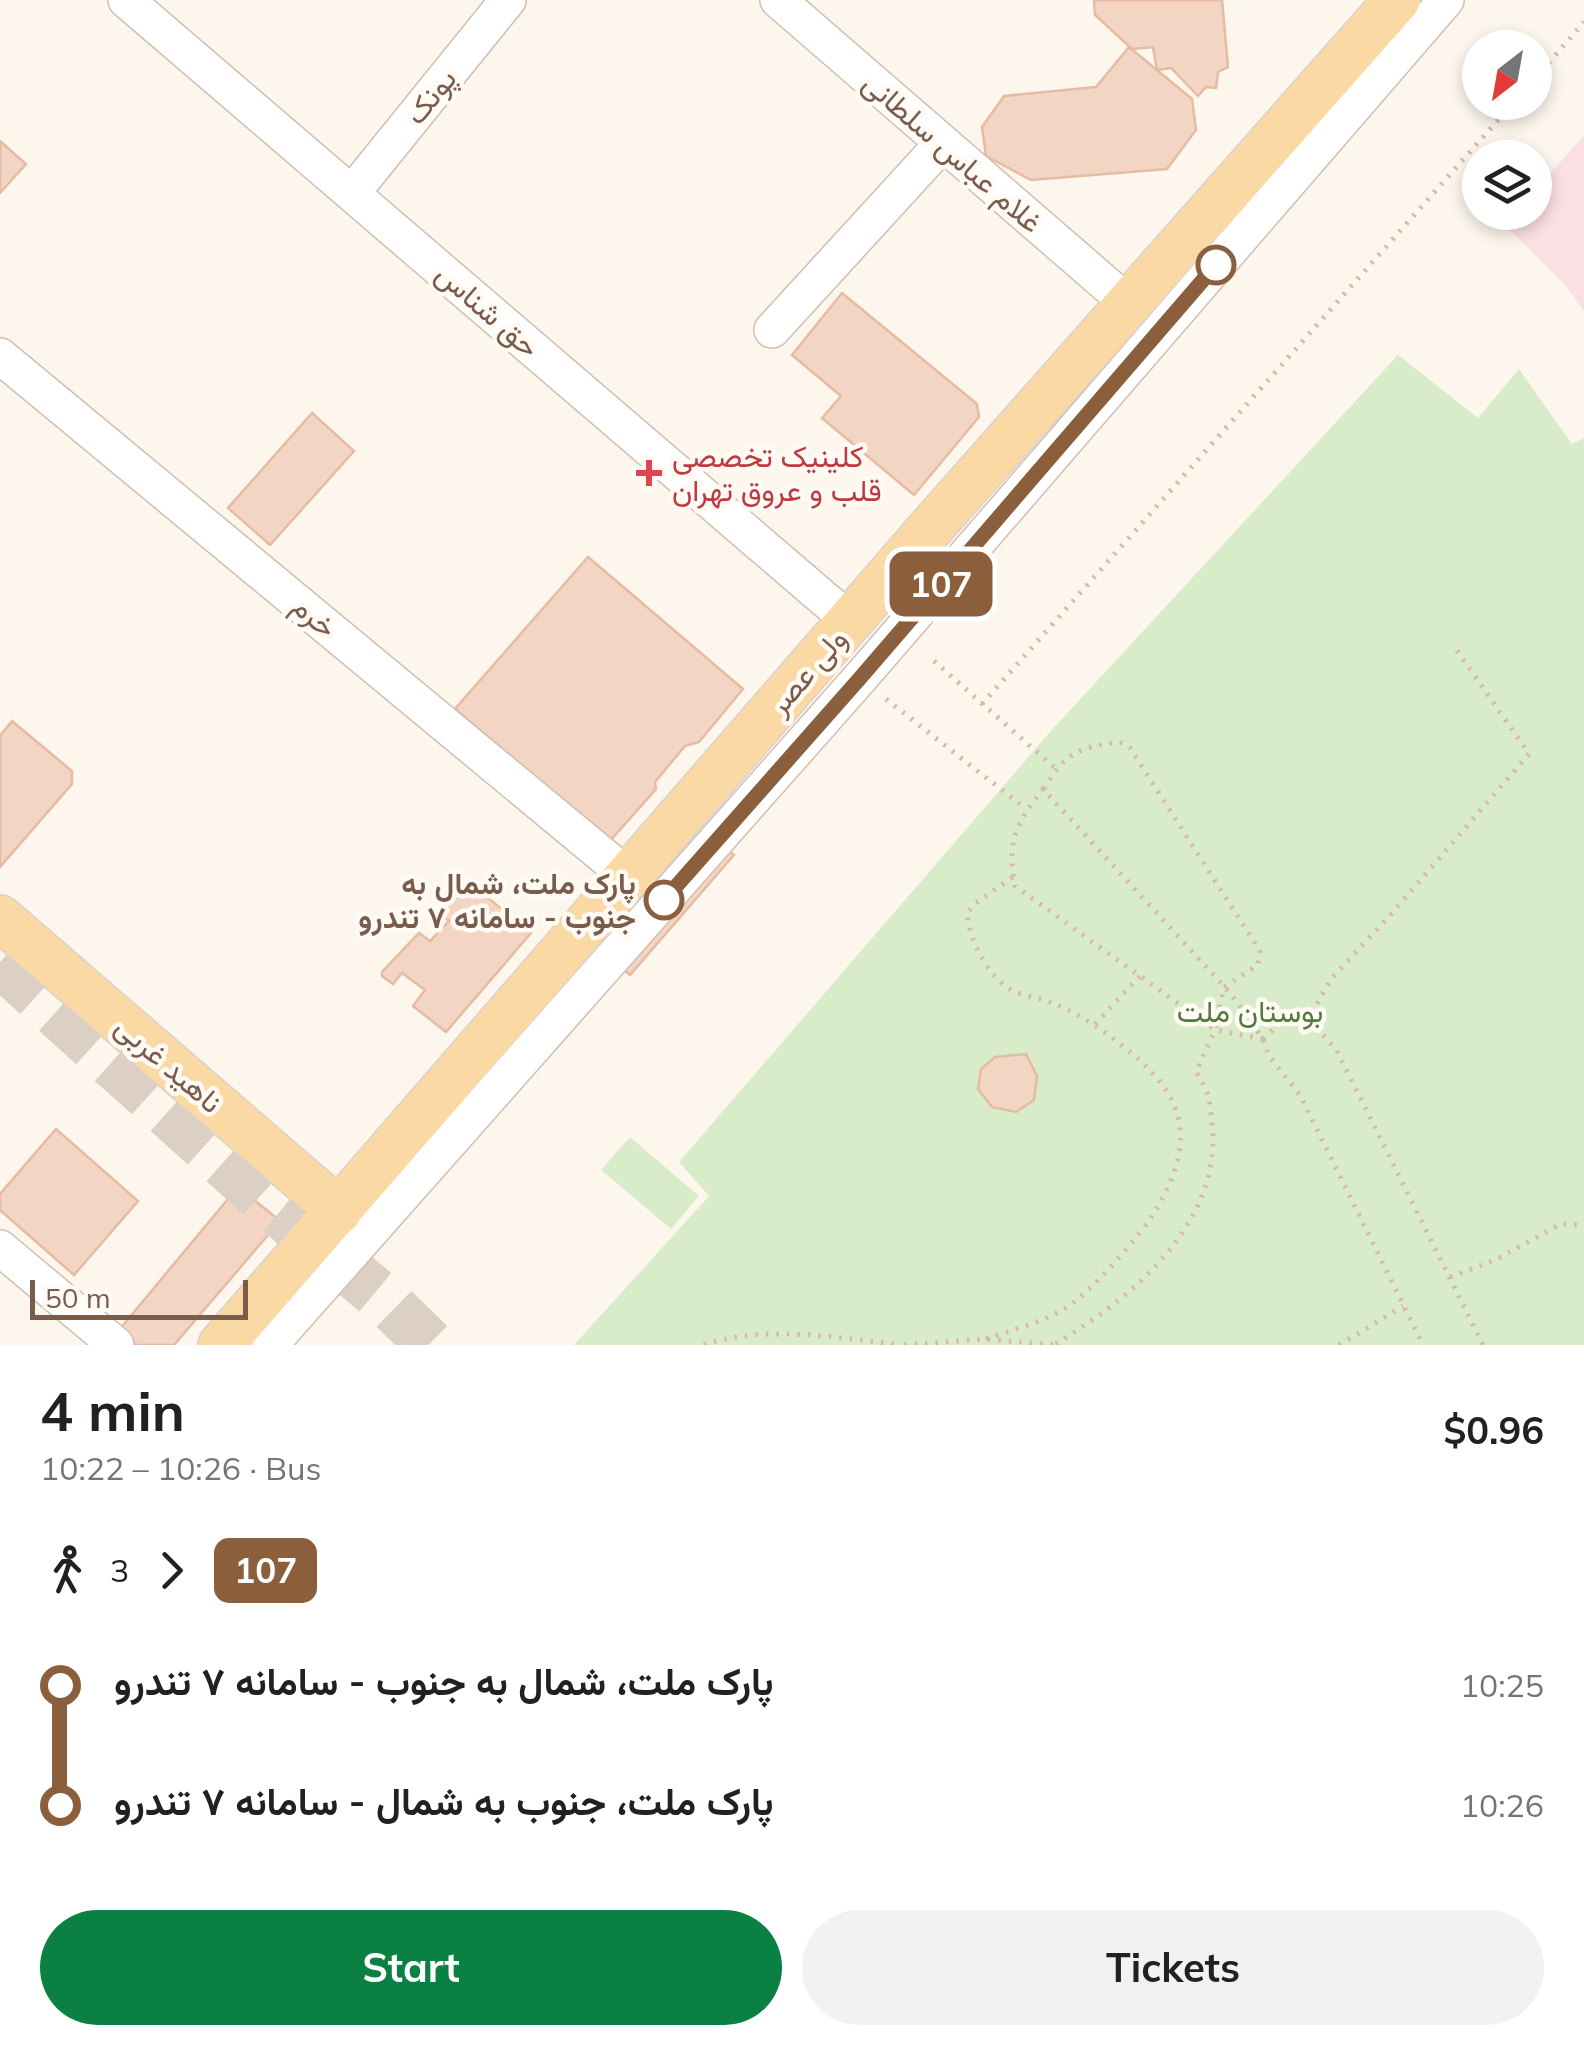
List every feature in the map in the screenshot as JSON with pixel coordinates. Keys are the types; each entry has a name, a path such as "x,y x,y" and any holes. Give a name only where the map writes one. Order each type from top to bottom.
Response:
{"main road":[{"name":"ولی عصر","path":"221,1345 1129,304 1379,6"},
{"name":"ناهید غربی","path":"0,918 339,1211"}],"street":[{"name":"حق شناس","path":"126,0 850,621"},
{"name":"پونک","path":"352,193 508,0"},
{"name":"غلام عباس سلطانی","path":"778,0 1129,304"},
{"path":"270,1345 861,677 1446,0"},
{"path":"772,330 943,143"},
{"name":"خرم","path":"0,356 629,877"},
{"path":"0,1248 116,1345"}],"path":[{"path":"1552,59 1584,22"},
{"path":"982,704 1498,120"},
{"path":"1306,1022 1331,979 1529,754 1456,650"},
{"path":"934,662 1056,769"},
{"path":"880,694 1027,810"},
{"path":"704,1345 780,1334 902,1345 986,1340 1054,1345 1148,1274 1178,1241 1203,1197 1215,1148 1209,1091 1196,1072 1215,1030 1224,987 1258,965 1260,951 1130,748 1120,742 1079,750 1060,762 1014,833 1010,859 1015,886 1215,1030 1263,1039"},
{"path":"1044,789 1224,987 1263,1039 1269,1056 1300,1095 1422,1345"},
{"path":"986,1340 1066,1309 1095,1282 1150,1221 1171,1184 1180,1146 1176,1104 1151,1068 1095,1024 1054,1004 1009,990 980,956 969,931 968,914 976,902 1014,876"},
{"path":"1095,1024 1140,976"},
{"path":"1263,1039 1286,1017 1306,1022 1323,1033 1348,1071 1484,1345"},
{"path":"1450,1277 1495,1260 1560,1224 1584,1225"},
{"path":"1339,1345 1404,1306"}],"shaded area":[{"path":"1584,135 1584,311 1564,284 1510,230 1552,230 1552,172"}],"green space":[{"name":"بوستان ملت","path":"1398,355 1478,418 1519,369 1572,444 1584,438 1584,1345 574,1345 709,1196 679,1162 1049,733"},
{"path":"630,1137 699,1196 671,1229 601,1170"}],"building":[{"path":"1094,0 1222,0 1228,67 1218,72 1216,88 1206,87 1198,96 1171,68 1157,70 1153,47 1132,49 1095,15"},
{"path":"1129,47 1192,99 1196,130 1167,169 1031,180 986,156 982,127 1004,96 1096,87"},
{"path":"0,141 26,164 0,193"},
{"path":"842,293 977,404 979,417 914,495 822,418 841,396 792,355"},
{"path":"312,413 354,451 270,545 228,508"},
{"path":"588,557 743,689 699,742 685,746 655,782 656,789 609,842 455,709"},
{"path":"12,721 72,771 72,784 0,867 0,736"},
{"name":"پارک ملت، شمال به جنوب - سامانه ۷ تندرو","path":"723,846 734,855 630,975 619,966"},
{"path":"470,883 531,933 446,1032 413,1006 425,990 402,973 393,984 382,972 419,933 430,941 449,921 436,911 461,885"},
{"path":"1026,1054 1037,1076 1034,1100 1016,1112 992,1107 978,1089 981,1069 995,1057"},
{"path":"56,1129 138,1201 74,1275 0,1210 0,1194"},
{"path":"238,1187 280,1221 174,1345 136,1345 119,1330"}],"tunnel":[{"path":"0,962 431,1345"}],"bus line":[{"name":"107","path":"664,900 1216,265"}],"place":[{"name":"کلینیک تخصصی قلب و عروق تهران","path":"649,473"},
{"name":"پارک ملت، شمال به جنوب - سامانه ۷ تندرو","path":"664,900"}]}
